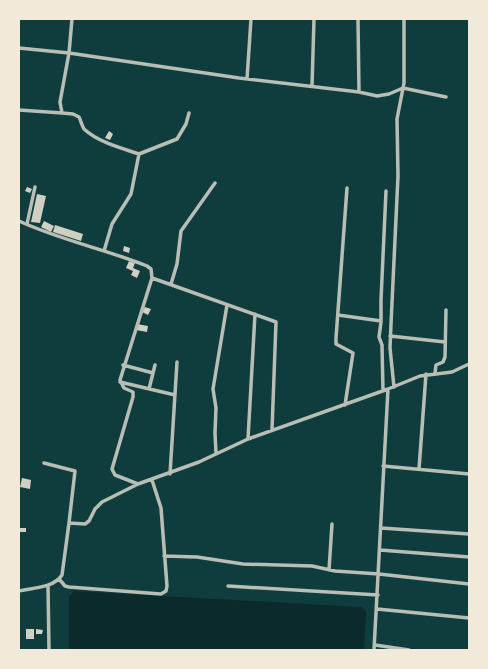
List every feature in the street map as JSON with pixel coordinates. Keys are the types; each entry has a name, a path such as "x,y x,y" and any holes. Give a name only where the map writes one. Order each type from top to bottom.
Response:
{"street":[{"path":"62,113 60,102 69,53 72,19"},
{"path":"248,79 251,19"},
{"path":"312,86 314,19"},
{"path":"358,19 359,92"},
{"path":"394,387 390,336 398,176 397,119 403,88 404,19"},
{"path":"19,48 69,53 248,79 359,92 377,96 389,94 403,88 446,97"},
{"path":"19,110 73,114 79,117 84,128 117,148 139,154 177,140 186,124 189,113"},
{"path":"104,251 112,224 131,194 139,154"},
{"path":"171,284 177,264 181,231 215,183"},
{"path":"26,224 35,188"},
{"path":"345,405 353,353 336,344 347,188"},
{"path":"383,391 382,345 379,337 381,322 386,191"},
{"path":"19,221 37,230 104,251 147,266 151,269 152,278 123,365 120,382 124,388 132,392 133,397 112,471 115,475 138,484"},
{"path":"152,278 274,320 276,324 272,430"},
{"path":"216,453 216,403 213,389 227,305"},
{"path":"435,373 436,365 444,360 446,310"},
{"path":"248,439 255,314"},
{"path":"338,315 381,322"},
{"path":"390,336 445,342"},
{"path":"170,474 177,362"},
{"path":"69,523 85,524 89,521 97,506 138,484 170,474 248,439 345,405 426,374 452,372 469,364"},
{"path":"123,365 153,373"},
{"path":"149,389 155,365"},
{"path":"419,470 426,374"},
{"path":"120,382 175,395"},
{"path":"374,650 388,389"},
{"path":"19,591 48,585 59,579 62,575 75,470 44,463"},
{"path":"383,466 469,474"},
{"path":"59,579 65,586 69,587 161,594 167,589 160,503 152,480"},
{"path":"329,570 332,524"},
{"path":"381,528 469,534"},
{"path":"380,550 469,557"},
{"path":"164,556 197,557 243,564 312,566 329,570 469,584"},
{"path":"48,585 49,650"},
{"path":"228,586 378,595"},
{"path":"377,609 469,618"},
{"path":"374,645 409,650"}],"water":[{"path":"74,591 361,607 366,612 364,650 69,650 69,597"}],"building":[{"path":"109,131 113,134 110,140 105,138"},
{"path":"27,187 32,189 30,193 25,191"},
{"path":"37,194 46,196 40,223 31,222"},
{"path":"44,221 54,226 51,232 41,227"},
{"path":"55,225 83,234 81,241 53,232"},
{"path":"124,246 130,248 129,253 123,251"},
{"path":"129,261 135,263 133,268 140,271 137,278 131,275 133,271 126,268"},
{"path":"145,307 151,309 148,315 142,312"},
{"path":"137,324 148,326 147,332 136,330"},
{"path":"22,478 31,480 30,489 20,487"},
{"path":"19,528 26,528 26,532 19,532"},
{"path":"26,629 34,629 34,639 26,639"},
{"path":"36,629 43,630 42,634 36,634"}]}
